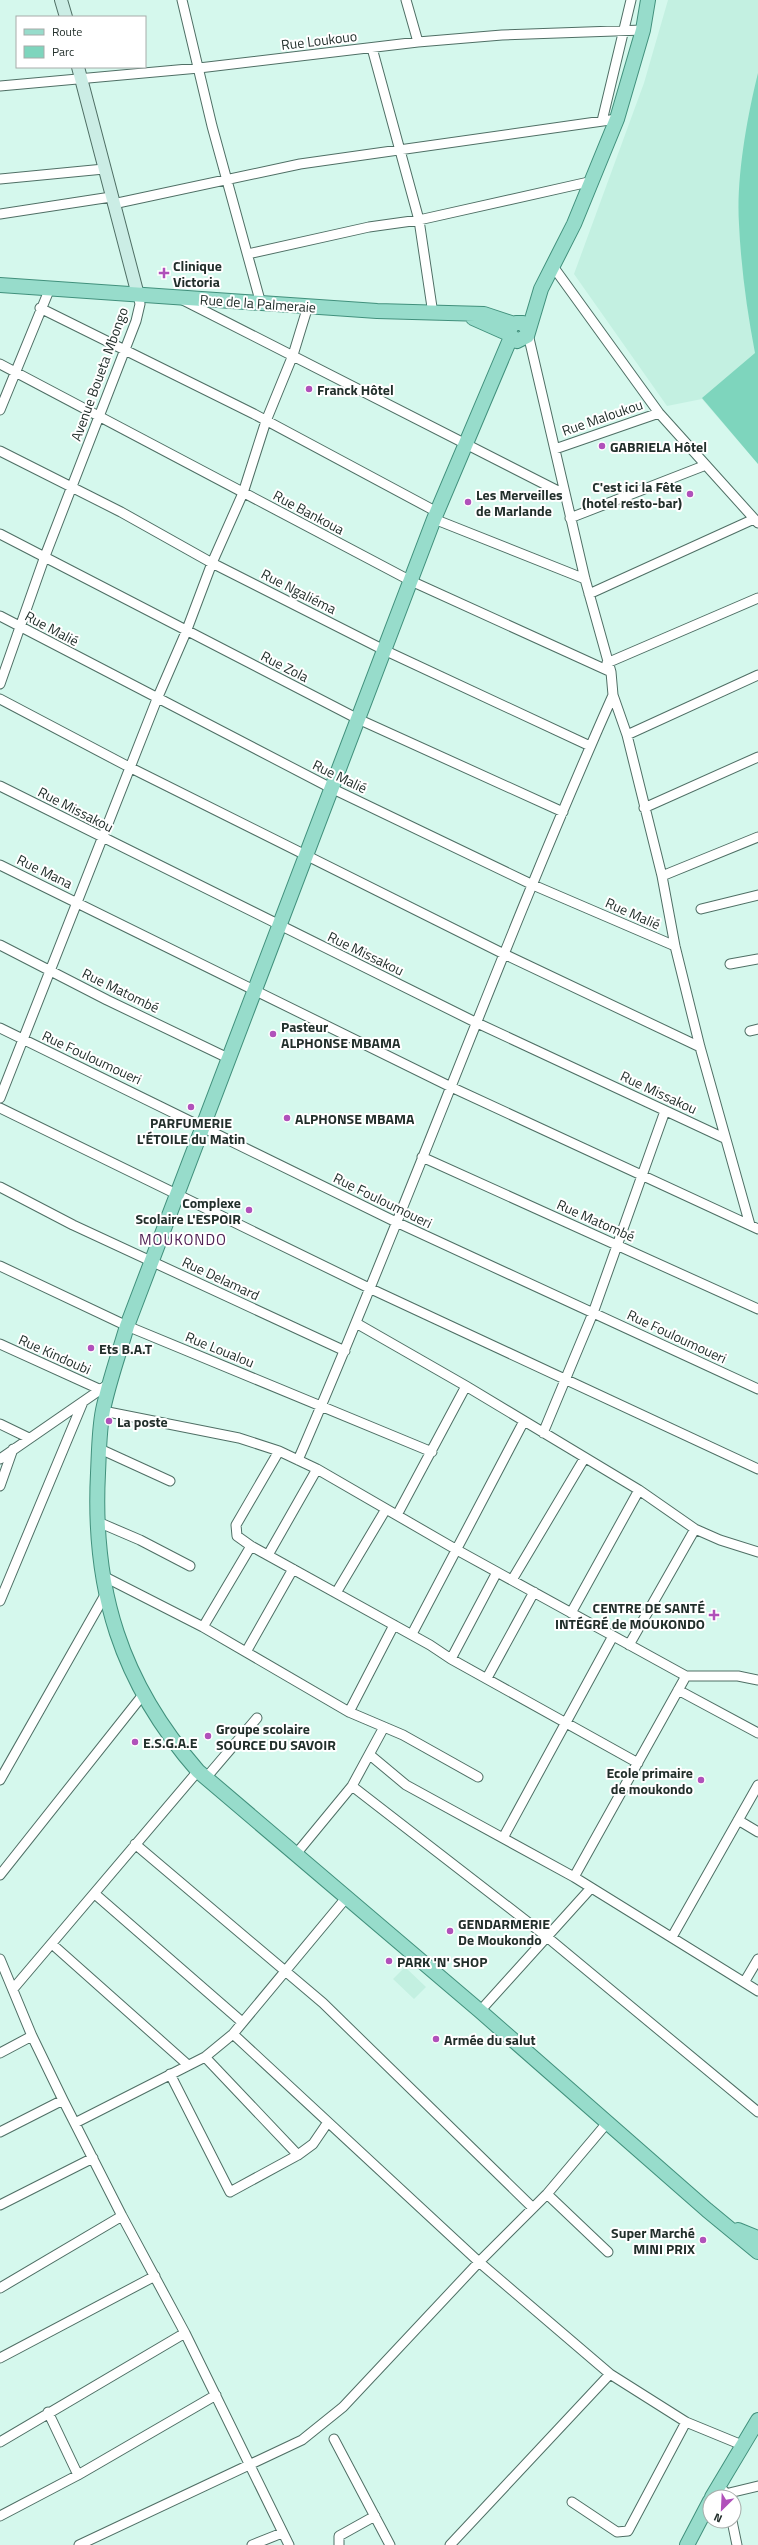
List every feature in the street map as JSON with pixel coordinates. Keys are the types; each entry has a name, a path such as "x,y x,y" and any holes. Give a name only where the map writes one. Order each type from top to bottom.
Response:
{"main road":[{"path":"648,0 642,30 617,119 593,181 541,289 492,384 464,444 331,788 307,856 105,1386 100,1449 98,1522 105,1595 120,1644 142,1696 165,1730 201,1775 480,2011 607,2123 758,2252"},
{"name":"Rue de la Palmeraie","path":"0,285 261,304 433,314 484,314 518,333"},
{"path":"724,2224 758,2238"},
{"path":"724,2489 742,2445 758,2420"},
{"path":"726,2489 758,2437"},
{"path":"686,2545 702,2516"},
{"path":"695,2545 704,2529"}],"street":[{"path":"62,0 66,16"},
{"path":"182,0 227,180 261,304"},
{"path":"406,0 418,42"},
{"path":"602,121 631,0"},
{"name":"Rue Loukouo","path":"0,86 199,68 418,42 502,35 642,30"},
{"path":"372,48 419,220 433,314"},
{"name":"Avenue Boueta Mbongo","path":"0,684 45,556 136,321 140,304 78,68"},
{"path":"0,214 112,200 227,180 300,164 617,119"},
{"path":"0,179 104,169"},
{"path":"248,254 369,227 419,220 593,181"},
{"path":"552,266 659,413 756,521 589,594"},
{"path":"0,410 40,308 50,288"},
{"path":"178,298 219,320 293,355 564,494"},
{"path":"0,1098 52,972 157,699 186,632 212,563 243,493 266,421 293,355 308,306"},
{"path":"40,308 182,377 266,421 436,516 585,579"},
{"path":"518,333 532,352 585,579 607,663 611,672 614,695 627,735 662,876 675,946 700,1047 724,1138 754,1227"},
{"name":"Rue Bankoua","path":"0,364 411,581 611,672"},
{"name":"Rue Maloukou","path":"555,448 659,413"},
{"name":"Rue Ngaliéma","path":"0,451 72,487 212,563 384,650 590,746"},
{"path":"570,518 706,465"},
{"name":"Rue Zola","path":"0,534 45,556 186,632 358,719 563,812"},
{"path":"607,663 758,598"},
{"name":"Rue Malié","path":"0,616 157,699 331,788 533,885 675,946"},
{"path":"627,735 758,676"},
{"path":"298,1460 345,1351 369,1288 451,1087 475,1022 590,746 614,695"},
{"path":"0,699 131,768 504,954 700,1047"},
{"path":"644,808 758,757"},
{"name":"Rue Missakou","path":"0,786 475,1022 724,1138"},
{"path":"662,876 758,837"},
{"name":"Rue Mana","path":"0,865 78,902 451,1087 754,1227"},
{"path":"701,909 758,895"},
{"name":"Rue Matombé","path":"0,945 230,1059"},
{"path":"730,964 758,958"},
{"name":"Rue Fouloumoueri","path":"0,1028 396,1222 758,1389"},
{"path":"0,1108 369,1288 758,1469"},
{"path":"543,1433 593,1313 616,1244 665,1111"},
{"name":"Rue Matombé","path":"422,1158 758,1309"},
{"name":"Rue Delamard","path":"0,1187 73,1225 152,1260 345,1351"},
{"name":"Rue Loualou","path":"0,1266 128,1326 432,1452"},
{"path":"356,1323 466,1386 584,1459 639,1490 695,1529 720,1540 757,1551"},
{"name":"Rue Kindoubi","path":"0,1344 105,1386"},
{"path":"0,1459 105,1386"},
{"path":"397,1515 466,1386"},
{"path":"0,1601 83,1402"},
{"path":"103,1411 240,1438 279,1451 317,1470 457,1550 686,1676 738,1676 758,1680"},
{"path":"412,1634 524,1422"},
{"path":"0,1424 29,1438"},
{"path":"0,1486 13,1449"},
{"path":"100,1449 170,1481"},
{"path":"279,1451 234,1530 237,1536 250,1546 412,1634 451,1659 638,1763"},
{"path":"512,1580 584,1459"},
{"path":"268,1555 317,1470"},
{"path":"571,1613 639,1490"},
{"path":"336,1593 386,1509"},
{"path":"98,1522 140,1540 190,1566"},
{"path":"629,1645 695,1529"},
{"path":"203,1627 250,1546"},
{"path":"246,1652 293,1569"},
{"path":"451,1659 497,1572"},
{"path":"103,1576 203,1627 349,1712 403,1735 478,1777"},
{"path":"487,1678 534,1592"},
{"path":"0,1780 4,1768 105,1595"},
{"path":"349,1712 394,1625"},
{"path":"503,1838 613,1636"},
{"path":"574,1877 686,1676"},
{"path":"678,1690 758,1733"},
{"path":"0,1875 142,1696"},
{"path":"12,1989 95,1894 135,1844 257,1718"},
{"path":"296,1854 352,1786 384,1727"},
{"path":"370,1755 406,1785 574,1877 745,1981 758,1991"},
{"path":"672,1937 758,1785"},
{"path":"352,1786 547,1937 758,2112"},
{"path":"738,1820 758,1832"},
{"path":"135,1844 287,1971 532,2208"},
{"path":"480,2011 591,1888"},
{"path":"95,1894 242,2022"},
{"path":"75,2123 205,2057 233,2034 287,1971 346,1898"},
{"path":"52,1944 188,2065"},
{"path":"0,1959 3,1975 12,1989 32,2036 63,2100 122,2216 185,2333 288,2545"},
{"path":"745,1981 758,1959"},
{"path":"233,2034 479,2262 610,2374 686,2422 742,2445"},
{"path":"0,2053 32,2036"},
{"path":"205,2057 298,2155"},
{"path":"170,2074 228,2191 232,2192 298,2155 313,2144 328,2122"},
{"path":"0,2132 63,2100"},
{"path":"79,2545 248,2464 302,2440 323,2426 343,2408 479,2262 547,2194 607,2123"},
{"path":"0,2205 93,2158"},
{"path":"547,2194 608,2252"},
{"path":"0,2288 122,2216"},
{"path":"0,2358 155,2276"},
{"path":"0,2442 48,2412 185,2333"},
{"path":"450,2545 610,2374"},
{"path":"0,2516 78,2474 216,2395"},
{"path":"48,2412 78,2474"},
{"path":"572,2502 617,2532 628,2531 686,2422"},
{"path":"334,2439 390,2545"},
{"path":"742,2490 758,2486"},
{"path":"339,2545 339,2536 375,2516"},
{"path":"734,2529 737,2545"},
{"path":"252,2545 282,2533"}],"shaded area":[{"path":"668,0 758,0 758,464 702,399 667,406 574,274 644,83"},
{"path":"405,1967 426,1987 414,1999 393,1979"}],"green space":[{"path":"758,73 758,464 702,398 755,353 743,273 740,240 739,188 743,148"}],"place":[{"name":"Clinique Victoria","path":"164,273"},
{"name":"Franck Hôtel","path":"309,389"},
{"name":"GABRIELA Hôtel","path":"602,446"},
{"name":"C'est ici la Fête (hotel resto-bar)","path":"690,494"},
{"name":"Les Merveilles de Marlande","path":"468,502"},
{"name":"Pasteur ALPHONSE MBAMA","path":"273,1034"},
{"name":"PARFUMERIE L'ÉTOILE du Matin","path":"191,1107"},
{"name":"ALPHONSE MBAMA","path":"287,1118"},
{"name":"Complexe Scolaire L'ESPOIR","path":"249,1210"},
{"name":"Ets B.A.T","path":"91,1348"},
{"name":"La poste","path":"109,1421"},
{"name":"CENTRE DE SANTÉ INTÉGRÉ de MOUKONDO","path":"714,1615"},
{"name":"Groupe scolaire SOURCE DU SAVOIR","path":"208,1736"},
{"name":"E.S.G.A.E","path":"135,1742"},
{"name":"Ecole primaire de moukondo","path":"701,1780"},
{"name":"GENDARMERIE De Moukondo","path":"450,1931"},
{"name":"PARK 'N' SHOP","path":"389,1961"},
{"name":"Armée du salut","path":"436,2039"},
{"name":"Super Marché MINI PRIX","path":"703,2240"}],"district":[{"name":"MOUKONDO","path":"183,1239"}]}
